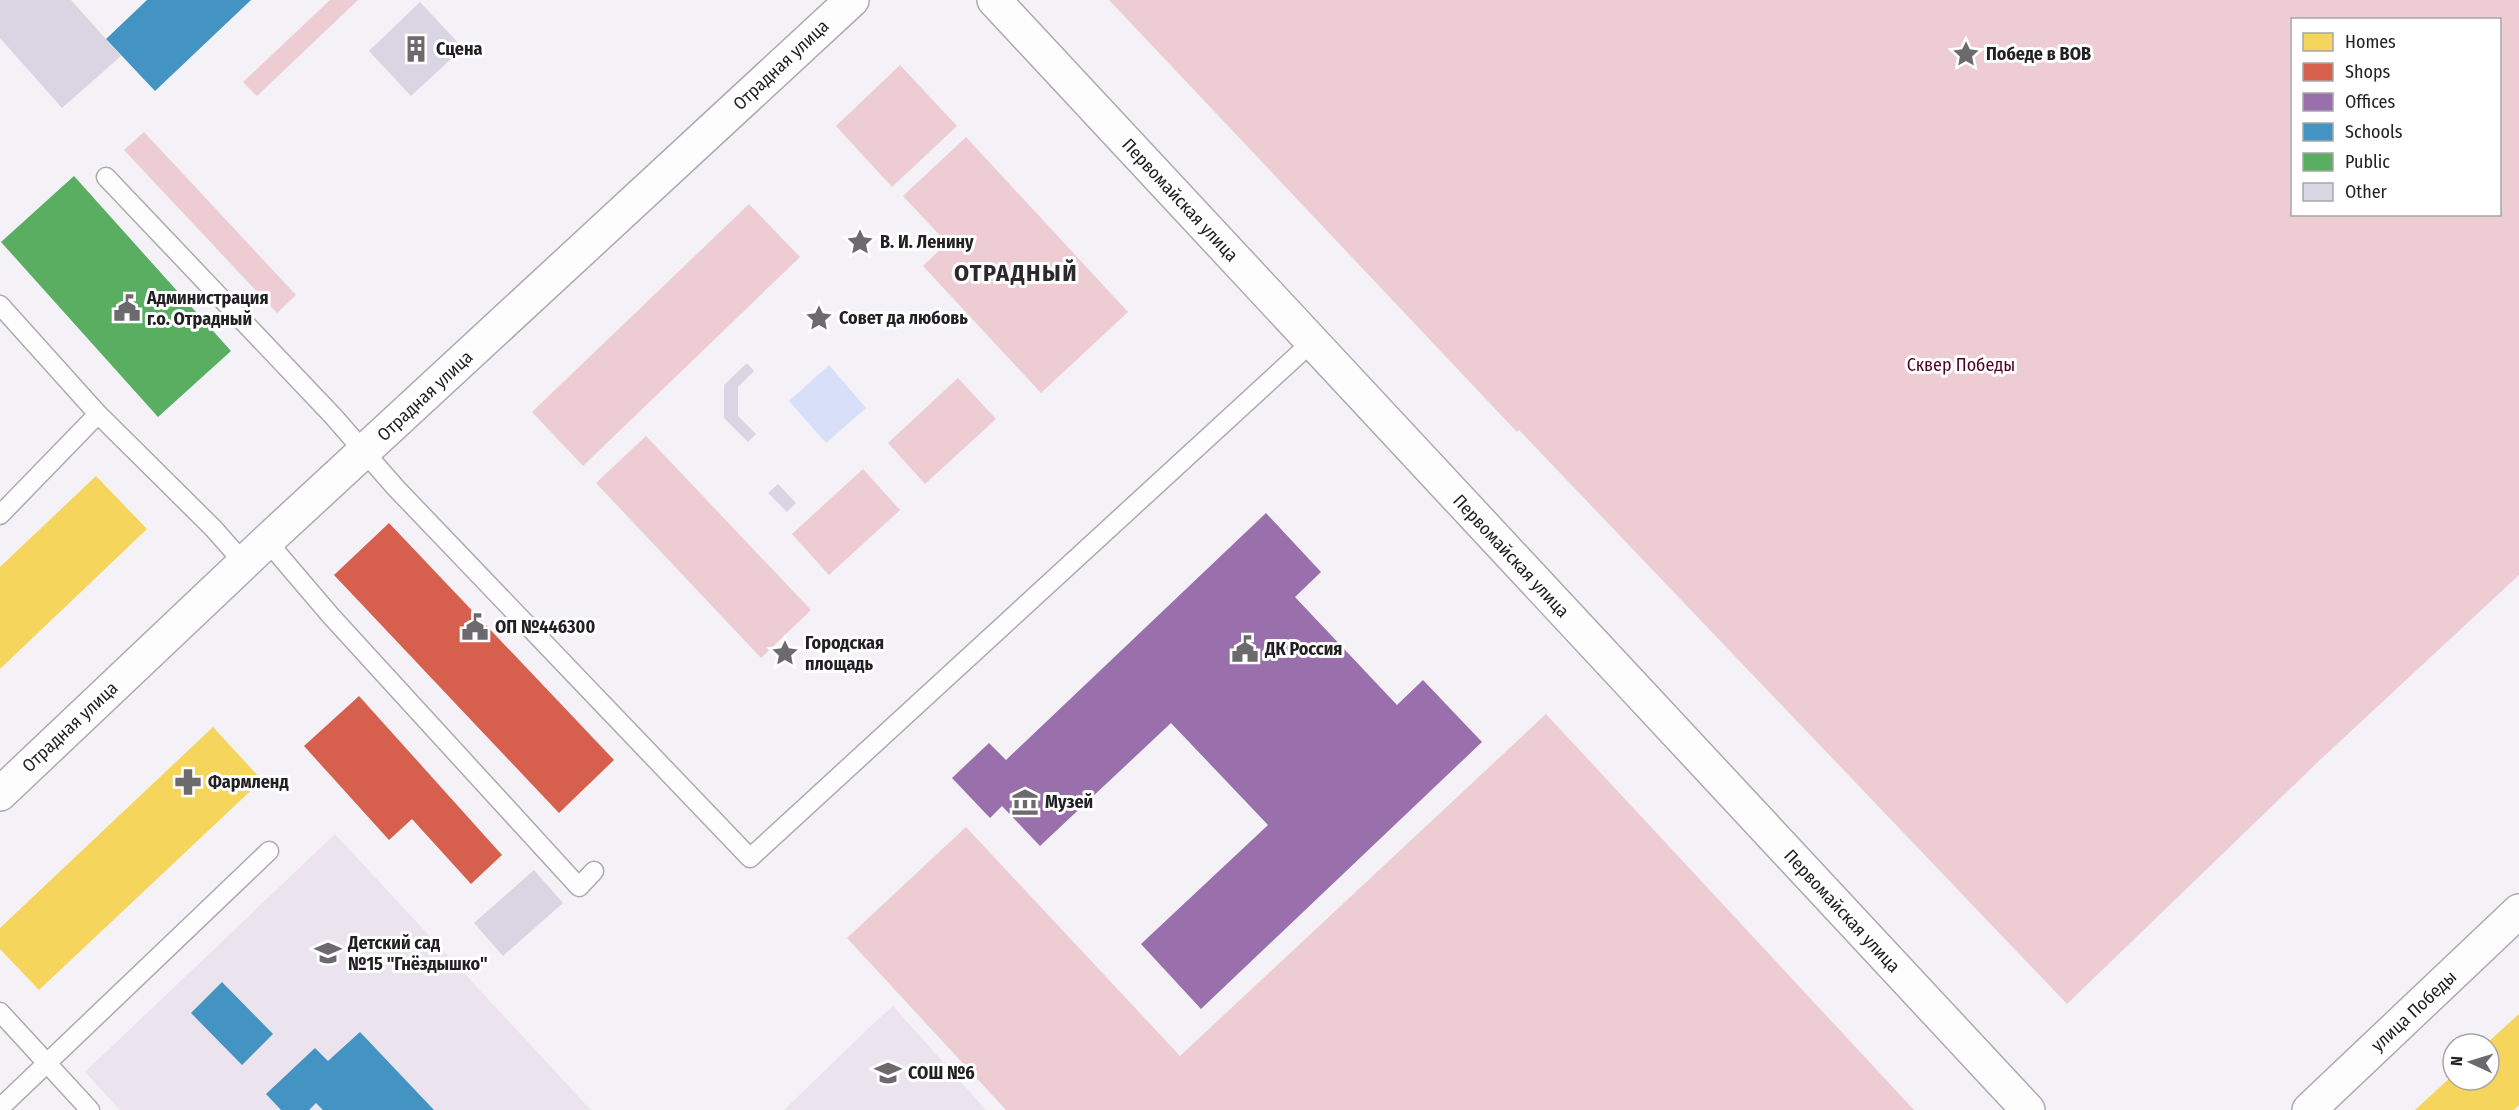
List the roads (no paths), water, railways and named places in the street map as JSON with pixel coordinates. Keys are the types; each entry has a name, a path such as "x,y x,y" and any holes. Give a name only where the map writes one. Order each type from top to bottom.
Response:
{"street":[{"name":"Отрадная улица","path":"0,794 267,541 852,0"},
{"name":"Первомайская улица","path":"994,0 2028,1110"},
{"name":"улица Победы","path":"2309,1110 2519,911"}],"lane":[{"path":"106,177 365,452 403,496 750,858 1312,342"},
{"path":"0,305 98,414 213,528 244,563"},
{"path":"0,515 98,414"},
{"path":"267,541 331,616 579,887 594,871"},
{"path":"0,1108 269,851"},
{"path":"0,1012 90,1110"}],"water":[{"path":"829,365 866,408 826,443 789,401"}],"place":[{"name":"Сцена","path":"416,49"},
{"name":"Победе в ВОВ","path":"1966,54"},
{"name":"В. И. Ленину","path":"860,242"},
{"name":"Администрация г.о. Отрадный","path":"127,308"},
{"name":"Совет да любовь","path":"819,318"},
{"name":"ОП №446300","path":"475,627"},
{"name":"ДК Россия","path":"1245,649"},
{"name":"Городская площадь","path":"785,653"},
{"name":"Фармленд","path":"188,782"},
{"name":"Музей","path":"1025,802"},
{"name":"Детский сад №15 \"Гнёздышко\"","path":"328,953"},
{"name":"СОШ №6","path":"888,1073"}],"district":[{"name":"ОТРАДНЫЙ","path":"1016,273"}],"park label":[{"name":"Сквер Победы","path":"1961,365"}]}
